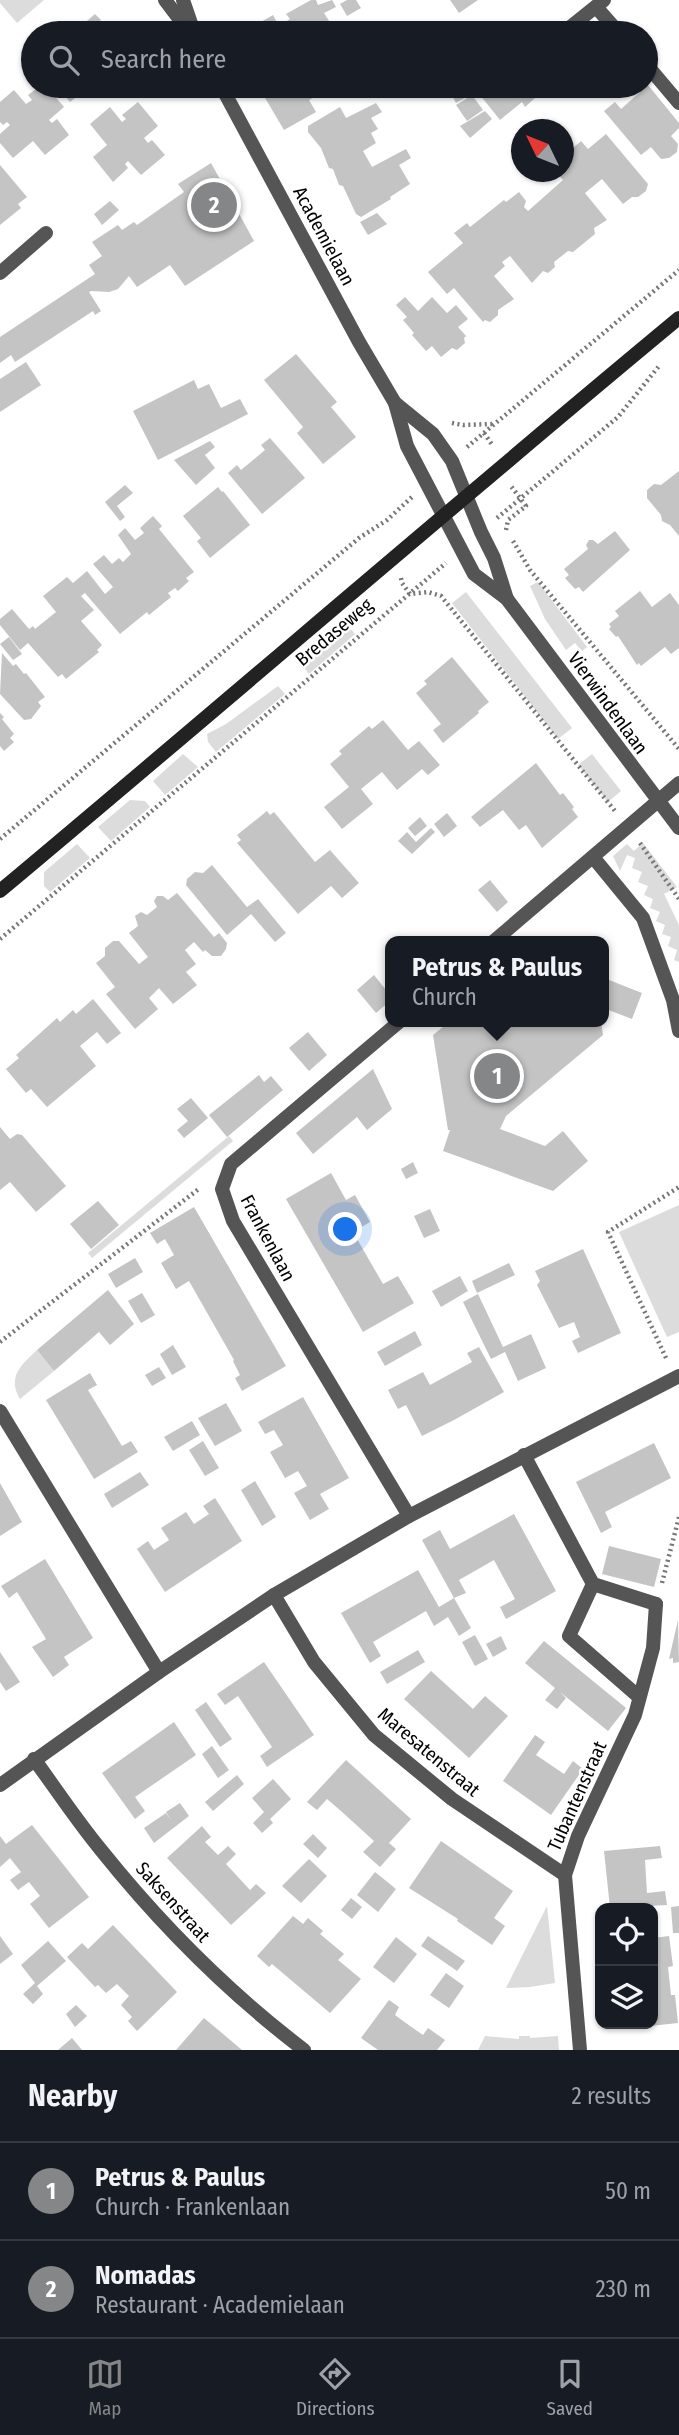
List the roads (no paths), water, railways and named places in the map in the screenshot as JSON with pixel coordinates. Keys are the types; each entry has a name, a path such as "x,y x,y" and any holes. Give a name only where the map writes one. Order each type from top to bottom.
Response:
{"street":[{"path":"165,0 182,21"},
{"path":"183,0 189,21"},
{"path":"578,21 600,3 611,21"},
{"path":"658,78 679,103"},
{"name":"Academielaan","path":"227,98 359,342 396,402 433,434 452,461 465,495"},
{"path":"0,273 46,233"},
{"name":"Bredaseweg","path":"0,891 398,555 465,495 679,318"},
{"name":"Academielaan","path":"396,402 407,446 444,515"},
{"name":"Vierwindenlaan","path":"465,495 494,558 507,599"},
{"name":"Vierwindenlaan","path":"444,515 474,574 507,599 679,828"},
{"path":"500,936 679,783"},
{"path":"593,857 643,918 673,1000 679,1031"},
{"name":"Frankenlaan","path":"393,1027 231,1164 222,1189 233,1221 410,1516"},
{"path":"0,1785 159,1672 274,1595 410,1516 677,1376"},
{"path":"0,1410 159,1672"},
{"path":"524,1455 593,1584 569,1636 639,1697"},
{"name":"Tubantenstraat","path":"580,2050 565,1875 578,1836 635,1715 653,1648 656,1604 593,1584"},
{"name":"Maresatenstraat","path":"274,1595 314,1662 374,1735 452,1799 565,1875"},
{"name":"Saksenstraat","path":"34,1759 100,1850 178,1940 258,2015 304,2050"}],"place":[{"name":"Nomadas","path":"214,205"},
{"name":"Petrus & Paulus","path":"497,1076"}]}
